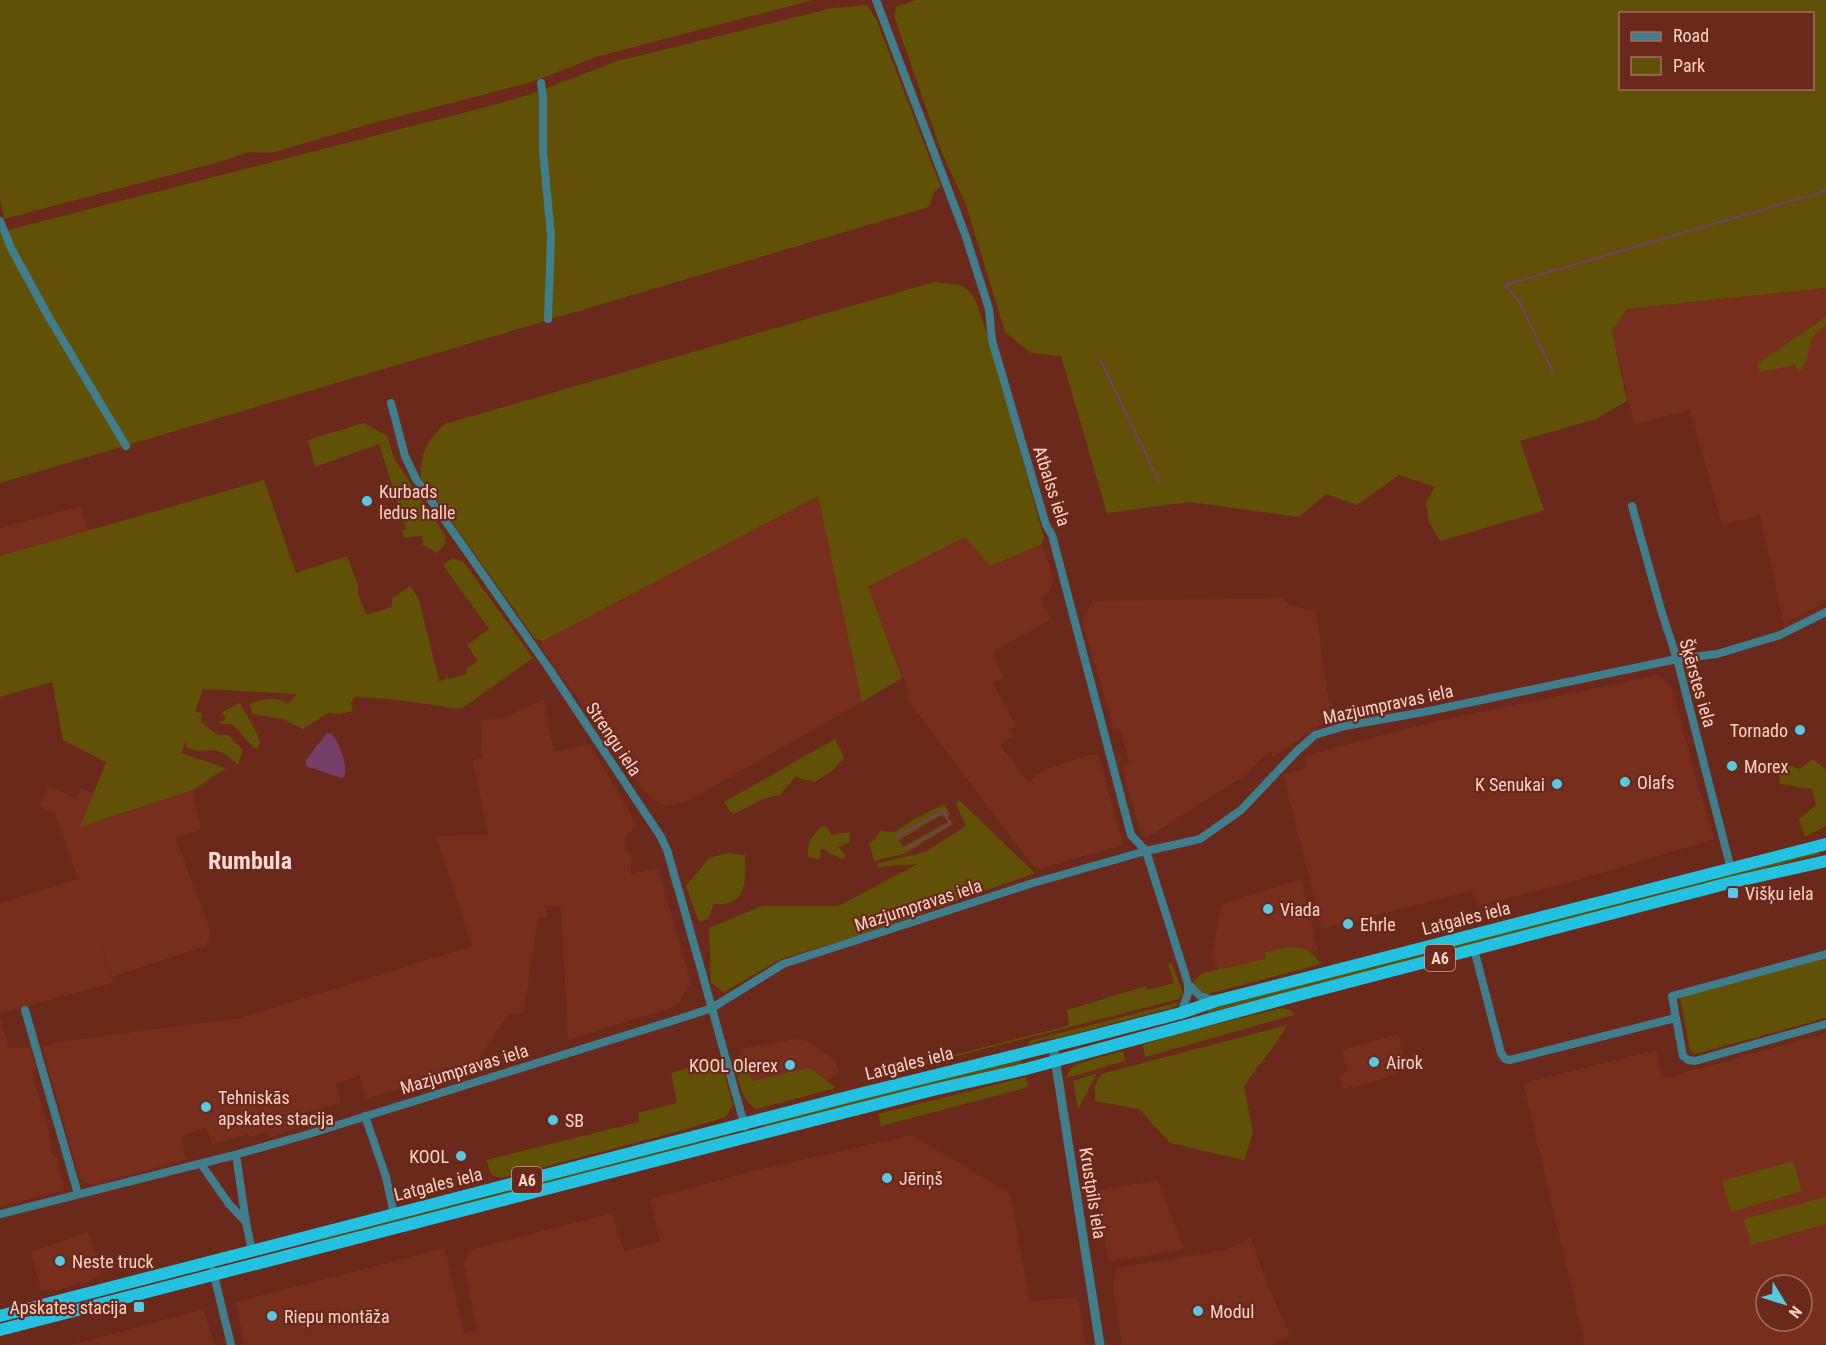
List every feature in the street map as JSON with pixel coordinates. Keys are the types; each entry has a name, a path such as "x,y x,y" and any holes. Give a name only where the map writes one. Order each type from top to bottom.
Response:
{"highway":[{"name":"Latgales iela","path":"0,1316 1181,1013 1216,1001 1826,844"},
{"name":"Latgales iela","path":"0,1330 933,1090 1026,1069 1733,882 1826,861"}],"street":[{"name":"Atbalss iela","path":"876,0 968,245 989,309 992,340 1046,525 1052,535 1131,835 1146,851 1188,984"},
{"path":"541,83 543,151 551,236 548,320"},
{"path":"1,225 47,314 126,446"},
{"name":"Strengu iela","path":"391,403 405,456 416,479 550,670 661,837 679,890 748,1138"},
{"name":"Šķērstes iela","path":"1632,506 1663,619 1677,659 1731,869"},
{"name":"Mazjumpravas iela","path":"0,1214 236,1155 711,1008 783,964 1033,883 1146,851 1200,839 1241,810 1296,751 1315,735 1345,726 1429,711 1677,659 1717,654 1780,635 1826,612"},
{"path":"1474,949 1501,1053 1505,1059 1675,1018"},
{"path":"1826,954 1672,996 1683,1056 1688,1060 1695,1061 1826,1024"},
{"path":"1188,984 1200,996 1216,1001"},
{"path":"1181,1013 1188,993 1188,984"},
{"path":"25,1010 78,1194"},
{"name":"Krustpils iela","path":"1053,1046 1100,1345"},
{"path":"365,1116 386,1177 394,1214"},
{"path":"236,1155 252,1251"},
{"path":"201,1164 229,1204 246,1222"},
{"path":"210,1262 231,1345"}],"shaded area":[{"path":"1826,288 1826,602 1784,625 1760,516 1722,524 1690,410 1634,424 1612,332 1626,309"},
{"path":"818,496 862,702 688,801 665,806 649,797 632,776 540,646 543,641"},
{"path":"81,506 88,531 0,556 0,528"},
{"path":"977,531 1041,539 1054,579 1050,591 1041,599 1051,619 993,652 1003,678 993,684 1016,725 1010,730 1013,735 1001,745 1028,782 1044,770 1093,754 1099,756 1123,845 1039,869 1033,866 906,698 909,693 868,588"},
{"path":"1282,598 1290,605 1308,610 1316,609 1331,718 1274,757 1269,751 1247,774 1147,838 1141,834 1122,769 1124,765 1130,764 1120,729 1114,730 1082,619 1093,601"},
{"path":"1658,675 1672,688 1715,839 1571,882 1478,906 1472,891 1322,929 1283,775 1307,768 1304,756 1428,723"},
{"path":"544,699 554,752 590,744 637,826 625,837 625,850 632,856 631,874 658,868 691,983 677,1006 568,1040 561,907 547,906 546,918 538,918 524,1013 508,1015 477,1062 465,1073 366,1098 359,1076 336,1084 341,1103 297,1115 299,1129 270,1137 267,1132 250,1137 249,1134 212,1144 206,1127 181,1137 186,1160 92,1185 80,1180 43,1049 51,1043 240,1018 472,946 436,836 488,835 473,761 482,758 481,720 503,718"},
{"path":"327,733 332,734 338,743 344,761 344,777 306,766 306,760"},
{"path":"49,786 76,798 81,788 99,796 106,819 193,790 201,829 176,838 211,933 206,946 112,977 98,937 113,983 0,1013 0,903 78,879 55,814 39,806"},
{"name":"Viada","path":"1301,879 1318,951 1312,952 1303,947 1291,947 1266,952 1266,959 1219,970 1211,956 1222,904"},
{"path":"0,1016 9,1048 31,1048 36,1069 32,1070 52,1144 50,1147 52,1154 57,1158 64,1190 0,1207"},
{"path":"1826,1033 1826,1345 1585,1345 1523,1083 1656,1050 1662,1077"},
{"name":"Airok","path":"1399,1034 1404,1060 1396,1075 1343,1089 1339,1074 1348,1071 1341,1050"},
{"name":"KOOL Olerex","path":"796,1039 809,1041 835,1060 839,1072 827,1081 747,1085 740,1049"},
{"path":"912,1135 1010,1193 1030,1301 1078,1297 1086,1345 244,1345 236,1302 445,1248 464,1333 477,1331 464,1264 470,1250 612,1213 624,1251 660,1242 650,1199 757,1170"},
{"path":"1158,1180 1184,1249 1108,1262 1098,1190"},
{"path":"88,1232 103,1274 88,1282 56,1290 41,1291 31,1252"},
{"name":"Modul","path":"1251,1238 1266,1281 1290,1335 1273,1345 1122,1345 1113,1286 1116,1268 1226,1250"},
{"path":"204,1309 214,1345 71,1345"}],"green space":[{"path":"0,0 813,0 596,57 532,82 370,124 271,153 250,152 4,219 0,198"},
{"path":"916,0 1826,0 1826,288 1626,309 1612,332 1627,401 1596,419 1520,441 1544,510 1533,514 1440,541 1429,522 1426,503 1435,487 1399,475 1357,505 1326,494 1299,517 1189,502 1107,513 1061,356 1031,353 1005,332 966,205 942,153 894,16 896,7"},
{"path":"867,5 876,19 941,187 934,192 929,207 0,483 0,232 490,106 534,93 617,61 833,8"},
{"path":"934,282 961,285 970,292 976,302 988,337 1044,538 1042,544 990,566 965,537 868,587 902,678 862,702 818,496 543,641 535,639 421,478 422,461 426,448 433,436 445,424"},
{"path":"1826,317 1826,326 1814,336 1803,367 1798,371 1795,365 1760,372 1757,364"},
{"path":"364,423 387,436 394,458 446,537 444,539 446,543 437,553 423,545 422,536 404,538 402,531 406,529 379,444 315,467 308,440"},
{"path":"264,480 296,573 347,556 366,615 392,607 392,598 410,586 418,597 439,681 446,679 447,673 448,679 467,674 466,669 478,661 467,645 489,629 443,565 452,558 462,560 533,658 461,709 391,699 355,697 351,703 353,711 340,714 328,713 303,729 283,719 252,714 250,704 265,699 274,699 288,704 297,694 203,689 195,712 202,713 201,722 218,735 228,735 243,750 238,765 222,753 186,747 187,738 181,753 226,768 193,790 80,827 106,762 63,740 52,682 0,697 0,556"},
{"path":"240,703 258,735 260,743 258,748 254,748 232,724 221,724 218,721 224,721 226,717 221,713"},
{"path":"835,739 844,758 832,771 815,782 795,777 780,795 765,798 734,814 724,802"},
{"path":"1812,759 1826,769 1826,826 1805,837 1799,819 1816,805 1812,789 1780,784 1777,761 1800,769"},
{"path":"959,800 1035,873 864,934 781,959 724,992 711,983 709,928 762,906 838,906 918,864 876,867 879,863 925,852 966,826 956,804"},
{"path":"944,804 950,814 947,818 940,816 899,840 903,847 951,820 953,824 906,853 874,861 869,842 874,840 880,831 895,832"},
{"path":"823,826 828,828 831,835 850,832 850,842 838,847 847,857 842,859 825,849 820,849 819,860 808,857 811,839"},
{"path":"1818,851 1820,854 1208,1013 1208,1010 1269,993"},
{"path":"727,853 745,855 743,890 733,901 714,904 708,919 699,922 686,886 709,858"},
{"path":"1291,947 1309,951 1321,964 1207,994 1197,991 1192,983 1201,974 1266,959 1265,952"},
{"path":"1826,957 1826,1018 1695,1054 1690,1050 1680,997"},
{"path":"1172,963 1183,993 1179,999 926,1064 926,1061 934,1057 941,1058 1067,1026 1069,1022 1067,1010 1146,986 1147,990 1174,983 1168,964"},
{"path":"1179,1002 1175,1007 1057,1038 1044,1039 1028,1045 1029,1041"},
{"path":"1283,1008 1290,1010 1294,1015 1145,1057 1143,1045 1175,1034"},
{"path":"1287,1025 1244,1087 1253,1133 1244,1160 1170,1143 1139,1109 1095,1101 1095,1086 1101,1074"},
{"path":"1123,1051 1125,1061 1066,1078 1070,1069 1080,1063"},
{"path":"739,1056 746,1059 752,1081 807,1068 815,1071 836,1088 756,1109 747,1100 741,1088 734,1062"},
{"path":"1021,1058 1022,1063 764,1127 765,1124"},
{"path":"715,1060 721,1063 733,1105 726,1117 505,1177 491,1174 486,1160 639,1122 638,1113 677,1103 671,1073"},
{"path":"1096,1075 1078,1109 1073,1081"},
{"path":"1026,1077 1028,1085 1026,1088 881,1126 878,1114"},
{"path":"730,1134 731,1136 315,1243 315,1241"},
{"path":"1793,1161 1802,1191 1731,1212 1722,1181"},
{"path":"1826,1197 1826,1224 1751,1245 1744,1219"}],"waterway":[{"path":"1553,372 1519,301 1505,285 1826,191"},
{"path":"1099,357 1159,481"},
{"path":"896,837 944,811 950,824 906,849"}],"place":[{"name":"Kurbads ledus halle","path":"367,501"},
{"name":"Tornado","path":"1800,730"},
{"name":"Morex","path":"1732,766"},
{"name":"Olafs","path":"1625,782"},
{"name":"K Senukai","path":"1557,784"},
{"name":"Višķu iela","path":"1733,893"},
{"name":"Viada","path":"1268,909"},
{"name":"Ehrle","path":"1348,924"},
{"name":"Airok","path":"1374,1062"},
{"name":"KOOL Olerex","path":"790,1065"},
{"name":"Tehniskās apskates stacija","path":"206,1107"},
{"name":"SB","path":"553,1120"},
{"name":"KOOL","path":"461,1156"},
{"name":"Jēriņš","path":"887,1178"},
{"name":"Neste truck","path":"60,1261"},
{"name":"Apskates stacija","path":"139,1307"},
{"name":"Modul","path":"1198,1311"},
{"name":"Riepu montāža","path":"272,1316"}],"district":[{"name":"Rumbula","path":"250,861"}]}
